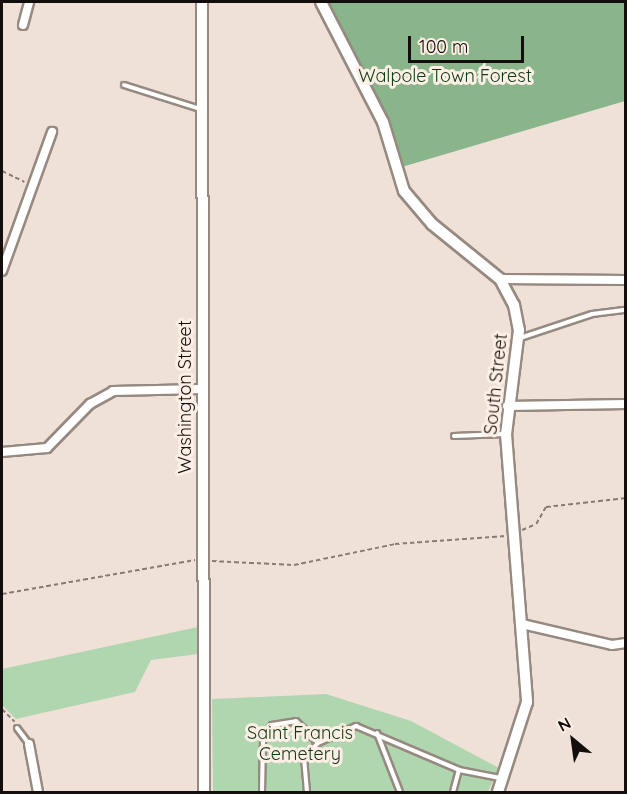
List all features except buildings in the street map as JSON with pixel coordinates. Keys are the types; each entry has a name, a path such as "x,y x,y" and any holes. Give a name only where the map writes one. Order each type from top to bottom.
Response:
{"street":[{"path":"23,25 29,2"},
{"name":"Washington Street","path":"202,2 201,389 204,792"},
{"name":"South Street","path":"321,2 383,122 404,191 432,224 500,279 514,306 518,339 507,406 506,434 516,532 526,712 498,792"},
{"path":"2,271 52,132"},
{"path":"500,279 626,280"},
{"path":"2,452 46,448 90,404 113,392 201,389"},
{"path":"507,406 626,404"},
{"path":"522,624 612,645 626,643"},
{"path":"29,744 38,792"}],"lane":[{"path":"124,85 201,109"},
{"path":"518,339 592,314 626,310"},
{"path":"454,436 506,434"},
{"path":"262,792 263,738 272,725 296,721 318,744"},
{"path":"307,792 304,759 318,744 356,726 377,732 459,770 504,779"},
{"path":"17,729 29,744"},
{"path":"377,732 400,792"},
{"path":"453,792 459,770"}],"path":[{"path":"2,171 33,186"},
{"path":"2,594 202,558 294,565 389,545 516,532 536,524 546,507 626,498"},
{"path":"2,709 17,729"}],"green space":[{"name":"Walpole Town Forest","path":"321,2 625,2 625,101 395,169 390,143"},
{"path":"198,627 206,653 151,660 135,692 16,719 2,705 2,669"},
{"name":"Saint Francis Cemetery","path":"326,694 411,721 499,768 488,792 213,792 212,699"}]}
